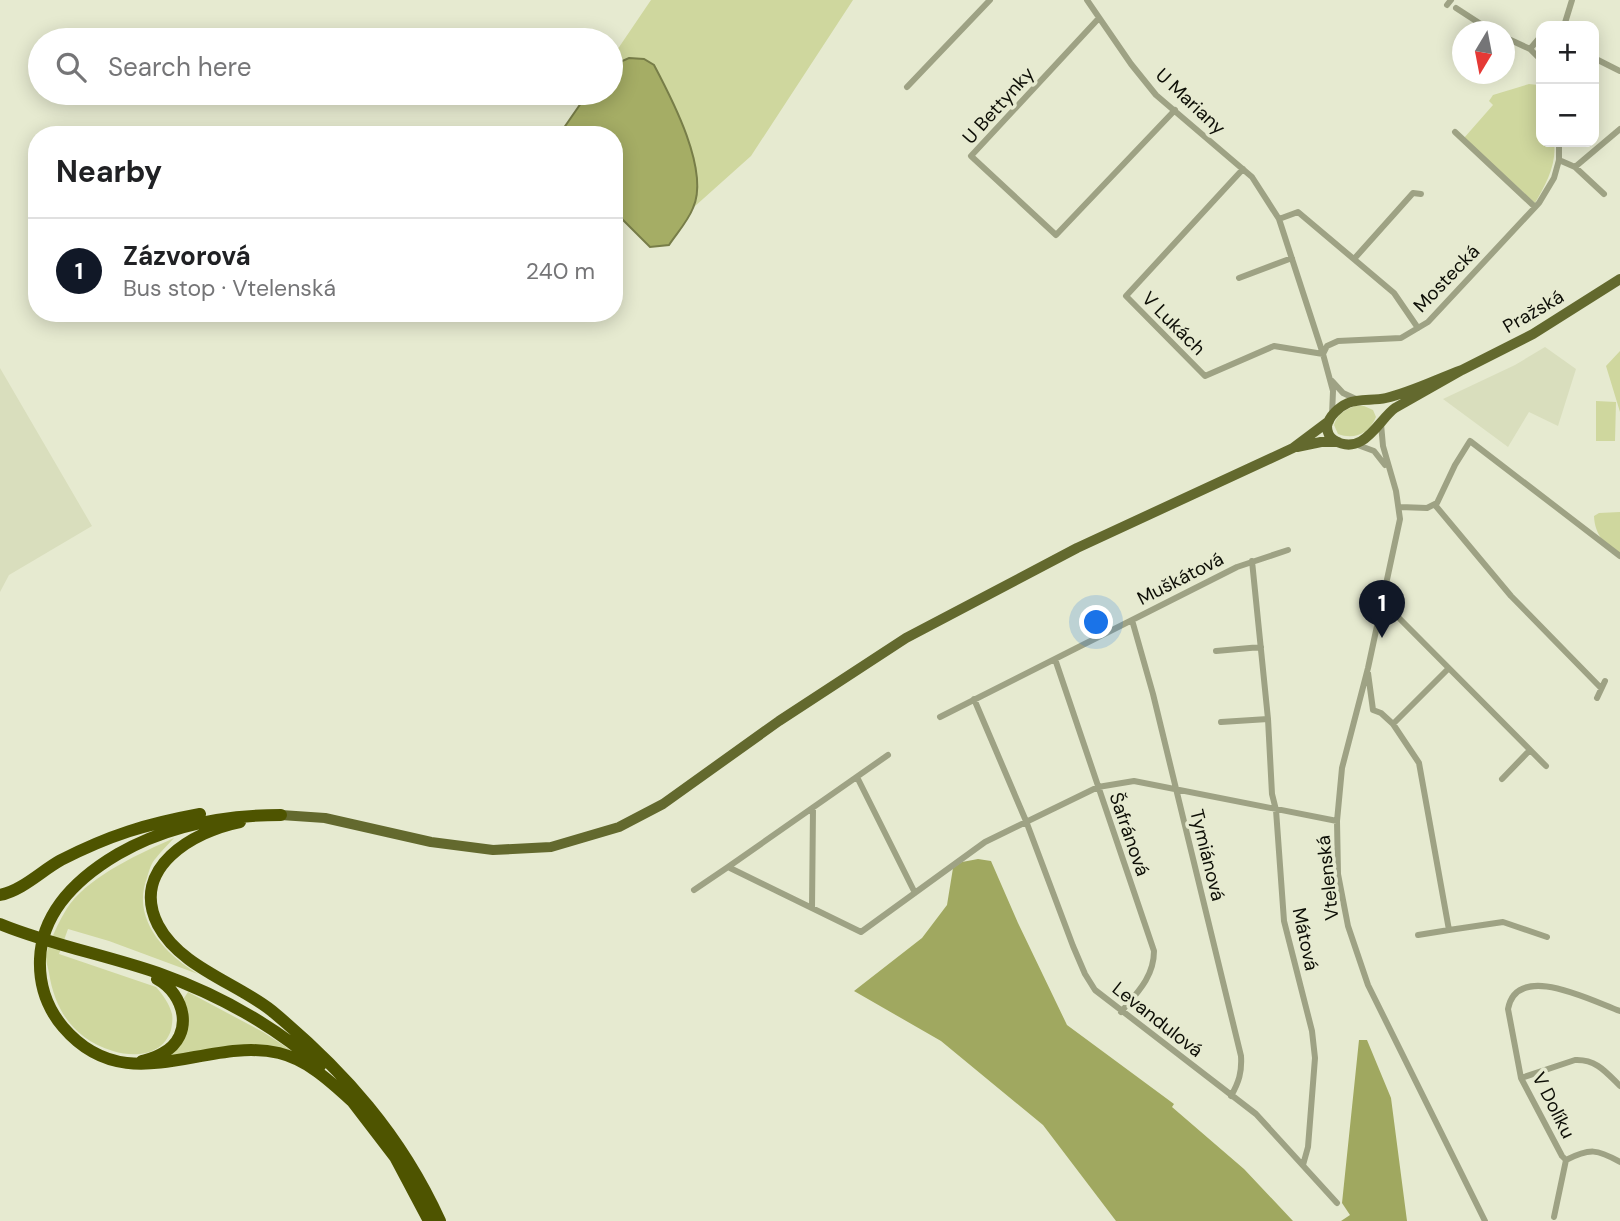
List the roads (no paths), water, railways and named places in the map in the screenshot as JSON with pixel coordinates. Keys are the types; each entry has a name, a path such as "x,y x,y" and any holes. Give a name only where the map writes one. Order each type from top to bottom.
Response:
{"highway":[{"path":"0,895 21,886 82,850 154,822 240,810 281,814"},
{"path":"281,814 219,827 201,833 182,845 159,871 153,884 151,898 158,923 175,946 199,965 270,1010 346,1078 410,1161 440,1221"},
{"path":"281,814 216,818 152,837 128,848 91,872 73,887 55,911 44,935 40,962 42,986 51,1010 68,1033 94,1052 109,1059 163,1064 221,1052 244,1050 278,1053 311,1067 353,1102"},
{"path":"0,917 14,926"},
{"path":"0,924 14,926 160,974 220,999 302,1050 332,1076 395,1157 429,1221"},
{"path":"74,945 162,968 191,980 243,1004 304,1041"},
{"path":"74,945 95,959 160,980 177,997 183,1019 176,1041 163,1054 135,1063"}],"main road":[{"name":"Pražská","path":"1293,448 1321,442 1343,443 1366,438 1395,408 1533,334 1620,279"},
{"name":"Pražská","path":"1293,448 1344,405 1395,396 1462,370"},
{"path":"1364,400 1380,406 1382,421"},
{"path":"1330,419 1329,434 1343,443"},
{"path":"281,814 325,818 431,842 492,850 551,847 619,827 663,804 842,678 951,612 1077,548 1293,448"}],"street":[{"path":"907,87 990,0"},
{"name":"U Mariany","path":"1087,0 1130,64 1156,95 1252,177 1279,219 1323,354"},
{"path":"1566,21 1572,0"},
{"path":"1456,8 1476,21"},
{"name":"U Bettynky","path":"1099,18 971,156 1056,235 1175,110"},
{"path":"1530,48 1536,41"},
{"path":"1515,42 1530,48 1536,55"},
{"path":"1599,60 1620,71"},
{"path":"1575,167 1620,129"},
{"path":"1455,132 1535,207"},
{"name":"Mostecká","path":"1323,354 1327,346 1338,341 1398,338 1428,322 1535,207 1554,178 1559,147"},
{"path":"1559,160 1575,167 1604,194"},
{"name":"V Lukách","path":"1243,169 1126,296 1205,376 1274,346 1323,354"},
{"path":"1354,259 1413,193 1421,194"},
{"path":"1279,219 1297,212 1394,293 1418,328"},
{"path":"1239,278 1292,258"},
{"path":"1323,354 1333,396 1330,419"},
{"path":"1331,379 1343,393 1364,400"},
{"name":"Vtelenská","path":"1382,421 1389,469 1400,508 1398,532 1368,668 1344,760 1336,821 1341,894 1362,971 1466,1188 1485,1221"},
{"path":"1400,508 1435,505 1470,442 1620,556"},
{"path":"1343,443 1374,451 1389,469"},
{"path":"1435,505 1496,580 1603,684 1597,698"},
{"name":"Muškátová","path":"940,717 1252,561 1288,550"},
{"name":"Mátová","path":"1252,561 1284,921 1312,1031 1315,1058 1308,1147 1303,1164"},
{"path":"1396,615 1546,766"},
{"name":"Tymiánová","path":"1132,620 1241,1056 1239,1083 1231,1096"},
{"path":"1216,652 1261,647"},
{"name":"Šafránová","path":"1055,659 1154,951 1154,964 1150,974 1121,1012"},
{"path":"1368,668 1373,710 1381,713 1392,724 1419,764 1450,930"},
{"path":"1392,724 1448,669"},
{"name":"Levandulová","path":"974,699 1026,821 1085,974 1095,990 1268,1126 1337,1203"},
{"path":"1221,722 1268,719"},
{"path":"1502,779 1530,750"},
{"path":"694,890 888,755"},
{"path":"857,777 915,893"},
{"path":"728,867 862,932 985,842 1098,787 1134,781 1336,821"},
{"path":"812,908 813,808"},
{"path":"1418,935 1503,922 1547,937"},
{"name":"V Dolíku","path":"1620,1011 1544,985 1521,989 1510,1000 1508,1009 1521,1078 1562,1156 1566,1160 1586,1150 1602,1152 1620,1162"},
{"path":"1521,1078 1575,1060 1584,1060 1599,1066 1620,1086"},
{"path":"1554,1217 1566,1160"}],"place":[{"name":"Zázvorová","path":"1382,638"}]}
